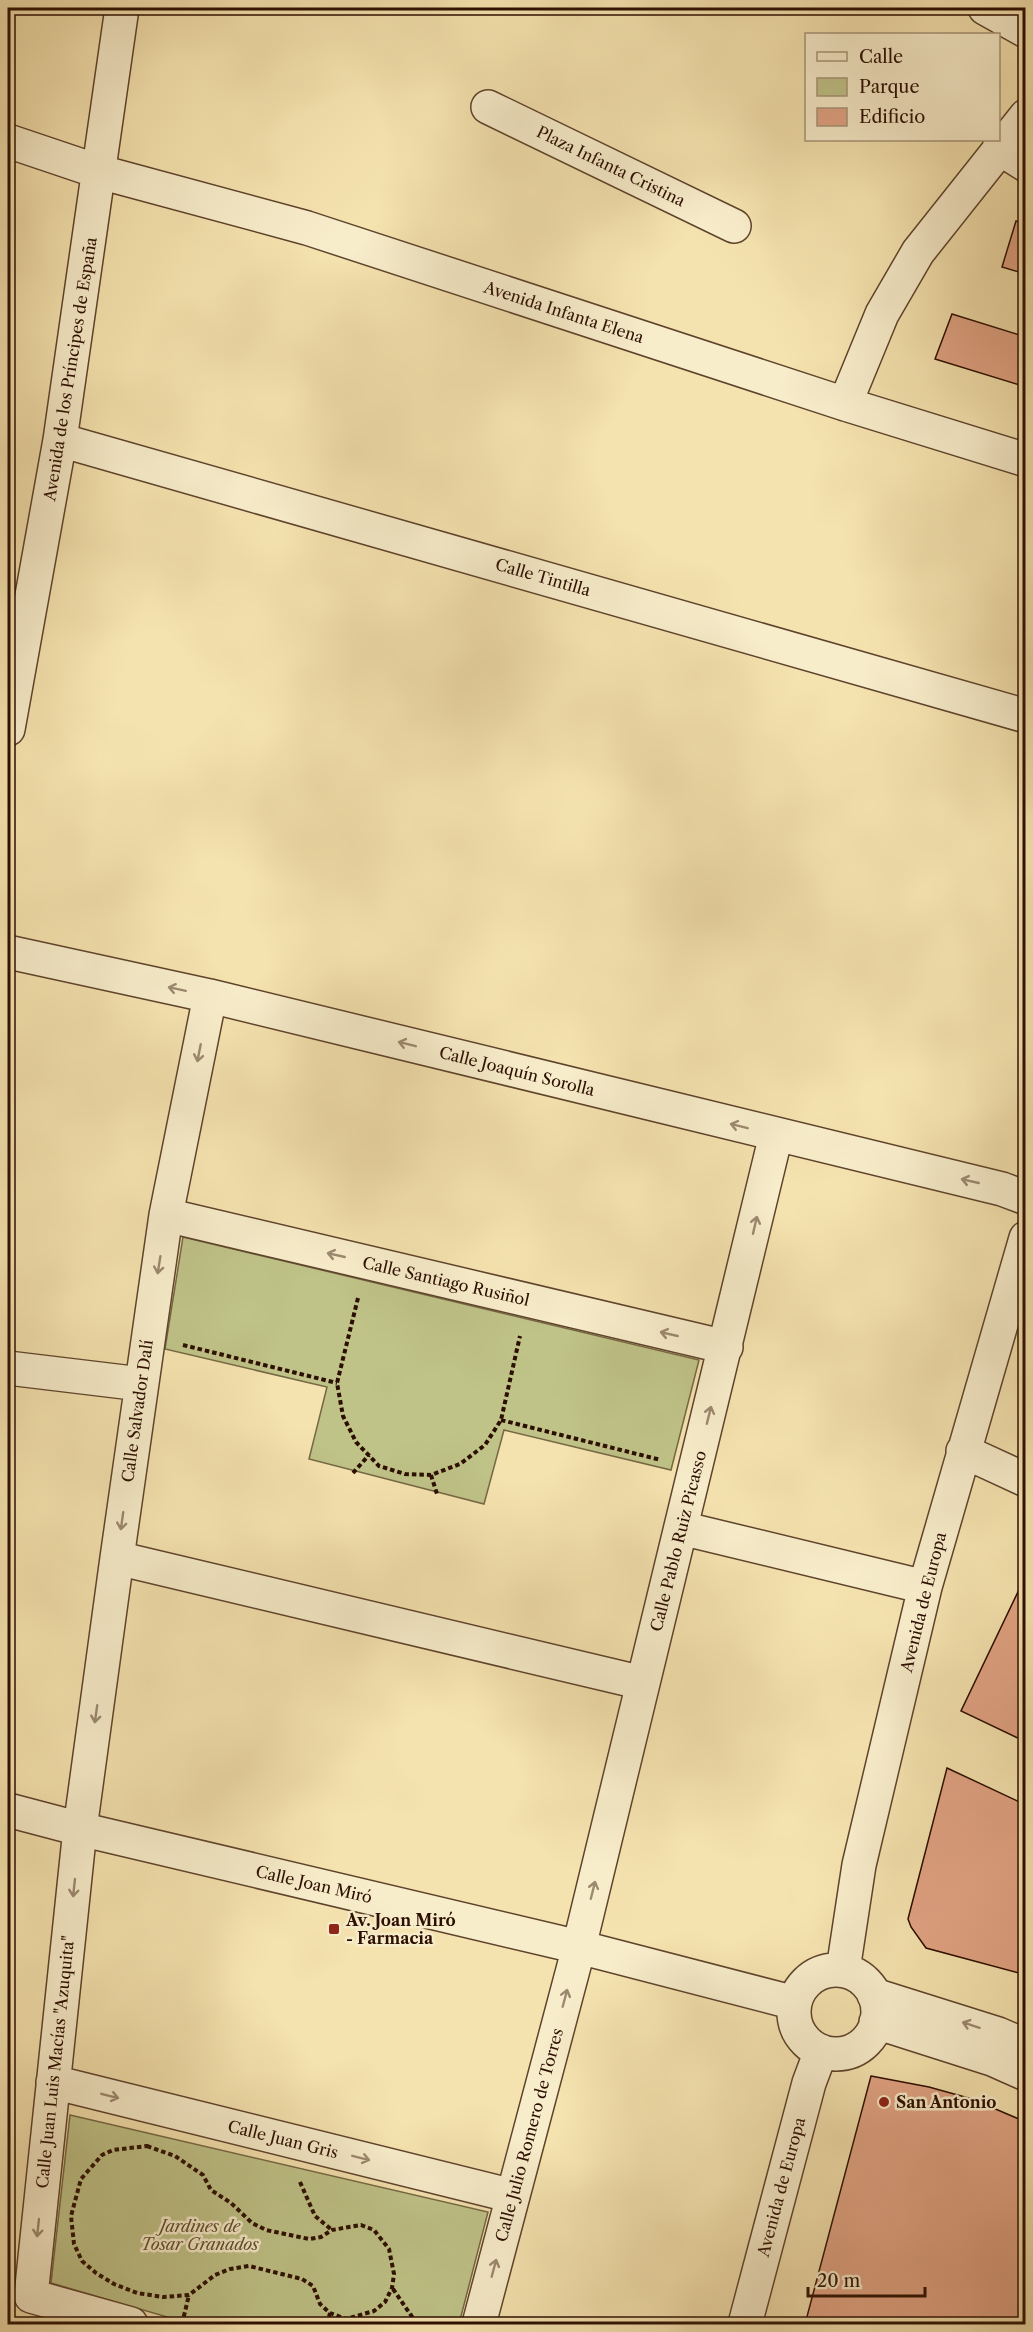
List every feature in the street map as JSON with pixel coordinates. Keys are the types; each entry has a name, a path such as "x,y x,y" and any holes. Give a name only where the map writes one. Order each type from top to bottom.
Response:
{"street":[{"name":"Avenida de los Príncipes de España","path":"8,729 60,440 122,8"},
{"path":"985,8 1026,31"},
{"name":"Plaza Infanta Cristina","path":"489,107 734,226"},
{"path":"844,404 882,314 918,252 1012,156 1026,117"},
{"name":"Avenida Infanta Elena","path":"8,141 100,172 307,228 844,404 1026,460"},
{"name":"Calle Tintilla","path":"60,440 1026,716"},
{"name":"Calle Joaquín Sorolla","path":"8,951 210,996 1002,1188 1026,1198"},
{"name":"Calle Salvador Dalí","path":"80,1829 166,1215 210,996"},
{"name":"Calle Pablo Ruiz Picasso","path":"579,1947 776,1135"},
{"name":"Calle Santiago Rusiñol","path":"166,1215 726,1347"},
{"name":"Avenida de Europa","path":"843,1970 859,1865 925,1587 1026,1238"},
{"path":"8,1368 141,1384"},
{"path":"963,1451 1026,1480"},
{"path":"681,1528 925,1587"},
{"path":"117,1558 643,1683"},
{"name":"Calle Joan Miró","path":"8,1810 579,1947 795,2003"},
{"name":"Calle Juan Luis Macías \"Azuquita\"","path":"80,1829 31,2296 131,2325"},
{"name":"Calle Julio Romero de Torres","path":"479,2325 579,1947"},
{"path":"831,1970 843,1970 867,1984 875,2009 871,2035 855,2049 834,2054 821,2051 802,2037 794,2015 795,2003 800,1991 818,1974 831,1970"},
{"path":"875,2009 998,2034 1026,2046"},
{"path":"875,2009 1026,2074"},
{"name":"Avenida de Europa","path":"745,2325 809,2083 821,2051"},
{"name":"Calle Juan Gris","path":"53,2082 513,2196"}],"path":[{"path":"367,1262 337,1383 343,1416 356,1442 379,1466 405,1474 431,1475 460,1464 485,1445 501,1420 528,1300"},
{"path":"148,1336 337,1383"},
{"path":"501,1420 696,1469"},
{"path":"353,1473 369,1455"},
{"path":"431,1475 437,1494"},
{"path":"300,2143 295,2167 305,2198 315,2216 332,2230"},
{"path":"147,2146 175,2156 203,2175 212,2190 231,2203 252,2223 266,2230 309,2239 321,2237 332,2230 361,2224 374,2230 388,2248 394,2274 392,2288 385,2302 374,2311 360,2317 346,2319 330,2313 320,2304 313,2286 302,2279 249,2266 230,2269 215,2275 189,2295 163,2297 137,2293 114,2284 96,2273 82,2260 74,2244 71,2216 81,2179 102,2155 113,2150 147,2146"},
{"path":"392,2288 417,2325"},
{"path":"182,2325 189,2295"},
{"path":"327,2325 330,2313"},
{"path":"358,2325 360,2317"}],"green space":[{"path":"183,1237 699,1360 671,1470 504,1430 484,1504 309,1459 327,1387 165,1349"},
{"name":"Jardines de Tosar Granados","path":"70,2115 488,2212 459,2324 191,2324 51,2283"}],"building":[{"path":"1016,221 1026,224 1026,274 1002,267"},
{"path":"952,314 1026,337 1026,387 935,359"},
{"path":"1026,1575 1026,1742 961,1711"},
{"path":"947,1768 1026,1805 1026,1975 926,1948 911,1927 908,1919"},
{"path":"871,2076 929,2087 972,2099 1026,2122 1026,2324 805,2324"}],"place":[{"name":"Av. Joan Miró - Farmacia","path":"334,1929"},
{"name":"San Antonio","path":"884,2102"}]}
